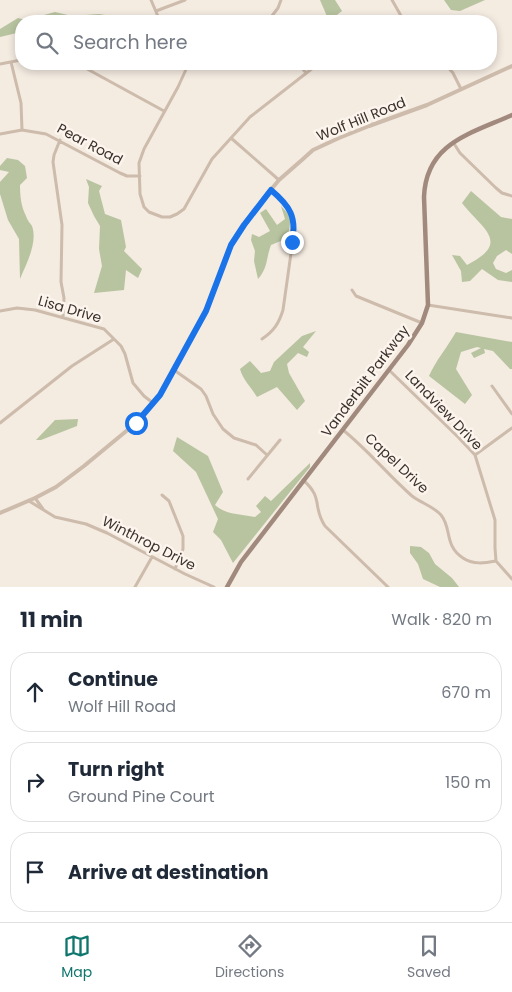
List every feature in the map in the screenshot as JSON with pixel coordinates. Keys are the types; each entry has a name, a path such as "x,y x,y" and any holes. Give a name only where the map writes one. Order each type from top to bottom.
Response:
{"main road":[{"name":"Vanderbilt Parkway","path":"228,587 241,562 408,345 422,323 428,305 424,184 427,172 433,162 442,150 453,142 512,115"}],"street":[{"path":"151,0 157,15"},
{"path":"156,12 185,0"},
{"path":"273,15 281,0"},
{"path":"392,0 400,15"},
{"path":"0,64 15,61"},
{"path":"12,62 21,103 22,130"},
{"name":"Wolf Hill Road","path":"0,513 56,487 136,423 160,395 207,310 231,245 279,180 313,150 369,126 427,105 512,66"},
{"path":"89,70 164,111"},
{"path":"185,70 178,87 139,163 142,201 149,212 162,218 177,214 187,204 212,159 259,108 310,70"},
{"path":"450,70 461,89"},
{"name":"Pear Road","path":"0,134 22,130 46,134 120,173 127,176 140,176"},
{"path":"231,138 279,180"},
{"path":"60,140 53,162 62,225 61,282 64,298 63,317"},
{"path":"453,142 460,153 496,188 502,193 512,196"},
{"path":"262,339 271,333 279,321 283,310 294,232 294,224 289,208 271,190"},
{"path":"352,290 356,296 422,323"},
{"path":"428,305 512,318"},
{"name":"Lisa Drive","path":"0,311 25,308 104,329 115,339 124,354 133,383 153,403"},
{"path":"0,423 72,366 115,339"},
{"path":"174,370 202,389 213,414 223,429 234,438 256,445 267,455"},
{"name":"Landview Drive","path":"389,370 475,455 496,520 496,561"},
{"path":"492,386 512,414"},
{"path":"475,455 512,428"},
{"name":"Capel Drive","path":"343,430 417,500 440,514 444,519 451,546 461,557 473,562 496,561"},
{"path":"248,479 280,440"},
{"path":"303,480 316,494 319,514 325,526 388,587"},
{"path":"162,495 169,501 182,536 183,549 175,569"},
{"path":"35,498 45,511"},
{"name":"Winthrop Drive","path":"29,501 55,517 97,528 214,587"},
{"path":"135,587 152,556"},
{"path":"496,561 512,579"}],"green space":[{"path":"320,0 335,0 342,11 337,15 326,15"},
{"path":"444,0 485,0 460,11 451,10"},
{"path":"55,12 68,15 44,15"},
{"path":"15,20 15,33 0,37 0,29"},
{"path":"7,158 18,160 25,166 27,178 20,185 21,197 24,212 32,226 34,239 20,279 19,239 8,220 0,194 0,182 9,172 0,170 0,166"},
{"path":"86,179 102,186 99,191 105,214 121,220 126,247 124,251 142,269 138,278 126,270 124,290 94,293 102,266 99,249 100,226 88,203 89,187"},
{"path":"471,191 501,217 512,219 512,254 506,250 497,256 493,263 496,269 506,273 512,270 512,282 498,280 482,269 470,281 462,282 461,271 452,255 460,256 467,265 481,257 488,249 490,242 489,235 484,228 462,203"},
{"path":"281,206 291,217 288,238 271,245 265,267 258,279 254,261 255,251 251,240 252,234 259,237 270,231 260,213 266,209 277,225 285,219"},
{"path":"316,331 303,347 309,352 307,357 298,353 287,364 289,373 305,401 297,410 277,387 257,397 240,369 250,361 261,373 270,371 274,362 302,336"},
{"path":"456,332 512,342 512,369 493,351 484,349 485,353 474,358 471,353 481,348 477,347 461,352 456,369 472,395 465,404 429,376"},
{"path":"78,419 77,426 41,440 36,440 55,420"},
{"path":"177,437 208,456 223,492 215,505 224,511 234,514 255,517 261,512 256,506 265,496 271,501 310,463 310,467 233,563 221,540 213,532 218,519 196,472 173,451"},
{"path":"410,546 421,547 429,553 435,564 452,578 459,587 440,587 423,579 418,564 410,553"}],"route":[{"path":"136,423 160,395 206,311 231,245 271,190 289,208 294,224 292,242"}]}
